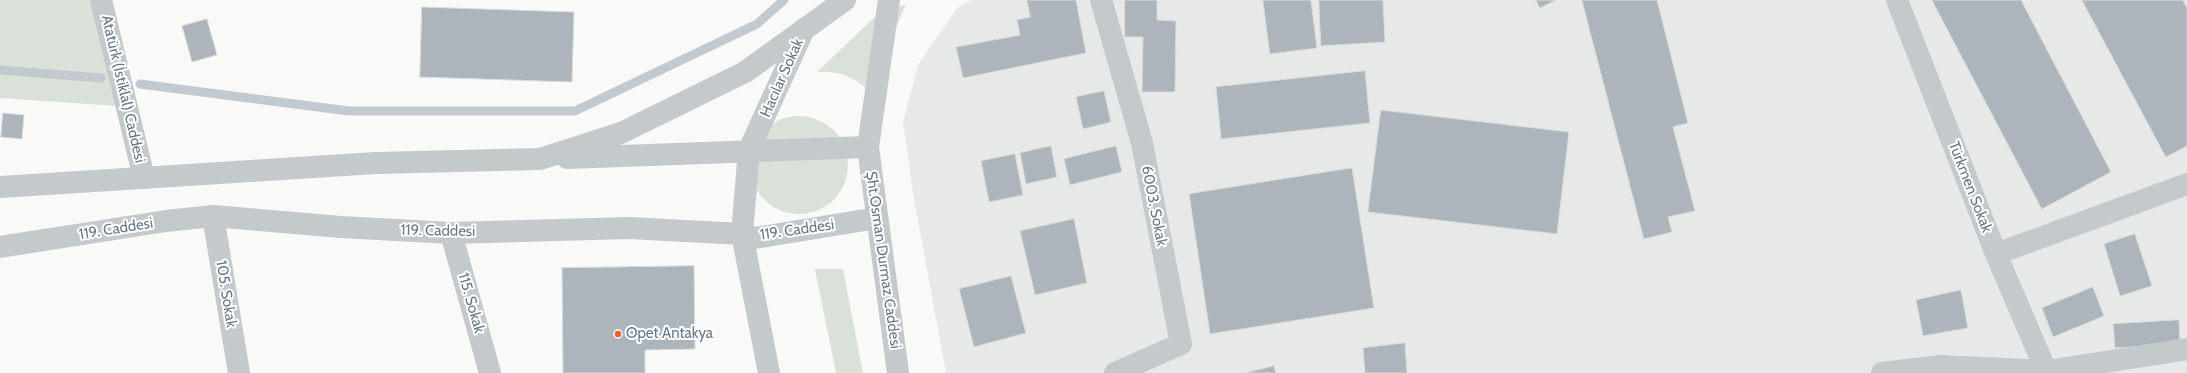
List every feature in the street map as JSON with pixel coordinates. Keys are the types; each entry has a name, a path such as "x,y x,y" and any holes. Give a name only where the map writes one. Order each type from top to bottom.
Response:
{"street":[{"name":"Atatürk (İstiklal) Caddesi","path":"101,0 144,178"},
{"name":"Hacılar Sokak","path":"749,150 804,28 845,0"},
{"path":"0,187 376,163 540,159 749,150 868,147 888,0"},
{"name":"6003. Sokak","path":"1101,0 1142,143 1181,344 1115,373"},
{"name":"Türkmen Sokak","path":"1897,0 1996,254 2047,372"},
{"path":"540,159 621,133 738,75 804,28"},
{"name":"Şht.Osman Durmaz Caddesi","path":"868,147 898,373"},
{"path":"749,150 742,234 769,373"},
{"path":"1996,254 2187,184"},
{"name":"119. Caddesi","path":"0,247 166,221 213,216 341,227 451,233 629,228 742,234 755,238 877,218"},
{"name":"105. Sokak","path":"213,216 239,373"},
{"name":"115. Sokak","path":"451,233 490,373"},
{"path":"1882,373 1940,366 2047,372 2187,349"}],"shaded area":[{"path":"0,0 94,0 117,106 0,98"},
{"path":"972,0 2187,0 2187,373 946,373 913,193 903,122 918,65 957,8"},
{"path":"906,4 870,90 845,75 833,72 817,72 878,14"},
{"path":"799,116 818,120 834,130 844,146 848,165 844,184 834,200 818,210 799,214 780,210 764,200 754,184 750,165 754,146 764,130 780,120"},
{"path":"815,269 843,269 863,373 836,373"}],"building":[{"path":"1027,0 1076,0 1086,53 963,78 956,47 1020,35 1017,20 1030,17"},
{"path":"1125,0 1157,0 1157,20 1176,21 1175,92 1142,92 1143,37 1125,37"},
{"path":"1263,0 1311,0 1317,48 1270,54"},
{"path":"1319,0 1383,0 1385,42 1321,46"},
{"path":"1536,0 1556,0 1540,8"},
{"path":"1582,0 1657,0 1688,123 1673,127 1695,211 1668,217 1672,232 1644,239"},
{"path":"1932,0 2021,0 2111,172 2042,209"},
{"path":"2082,0 2183,0 2187,8 2187,146 2166,157"},
{"path":"422,7 574,12 572,82 420,77"},
{"path":"207,19 217,55 192,62 182,26"},
{"path":"1365,71 1370,123 1221,139 1216,87"},
{"path":"1104,91 1111,122 1083,129 1076,97"},
{"path":"1381,110 1569,132 1557,234 1368,212"},
{"path":"3,113 24,115 22,139 1,137"},
{"path":"1051,146 1057,177 1026,184 1020,153"},
{"path":"1116,146 1122,172 1070,185 1064,159"},
{"path":"1015,154 1023,195 989,202 981,161"},
{"path":"1352,168 1374,308 1210,334 1189,194"},
{"path":"1074,219 1087,283 1035,295 1020,231"},
{"path":"2135,234 2152,286 2120,296 2104,244"},
{"path":"694,266 695,349 645,350 645,373 563,373 562,268"},
{"path":"1011,276 1026,333 974,347 959,289"},
{"path":"2093,287 2104,316 2053,337 2042,308"},
{"path":"1961,290 1968,328 1923,336 1916,300"},
{"path":"2179,320 2180,344 2115,348 2113,324"},
{"path":"1405,343 1407,373 1365,373 1363,348"},
{"path":"1274,366 1276,373 1245,373"}],"waterway":[{"path":"140,84 349,111 575,111 757,24 784,0"},
{"path":"0,70 101,78"}],"place":[{"name":"Opet Antakya","path":"618,334"}]}
